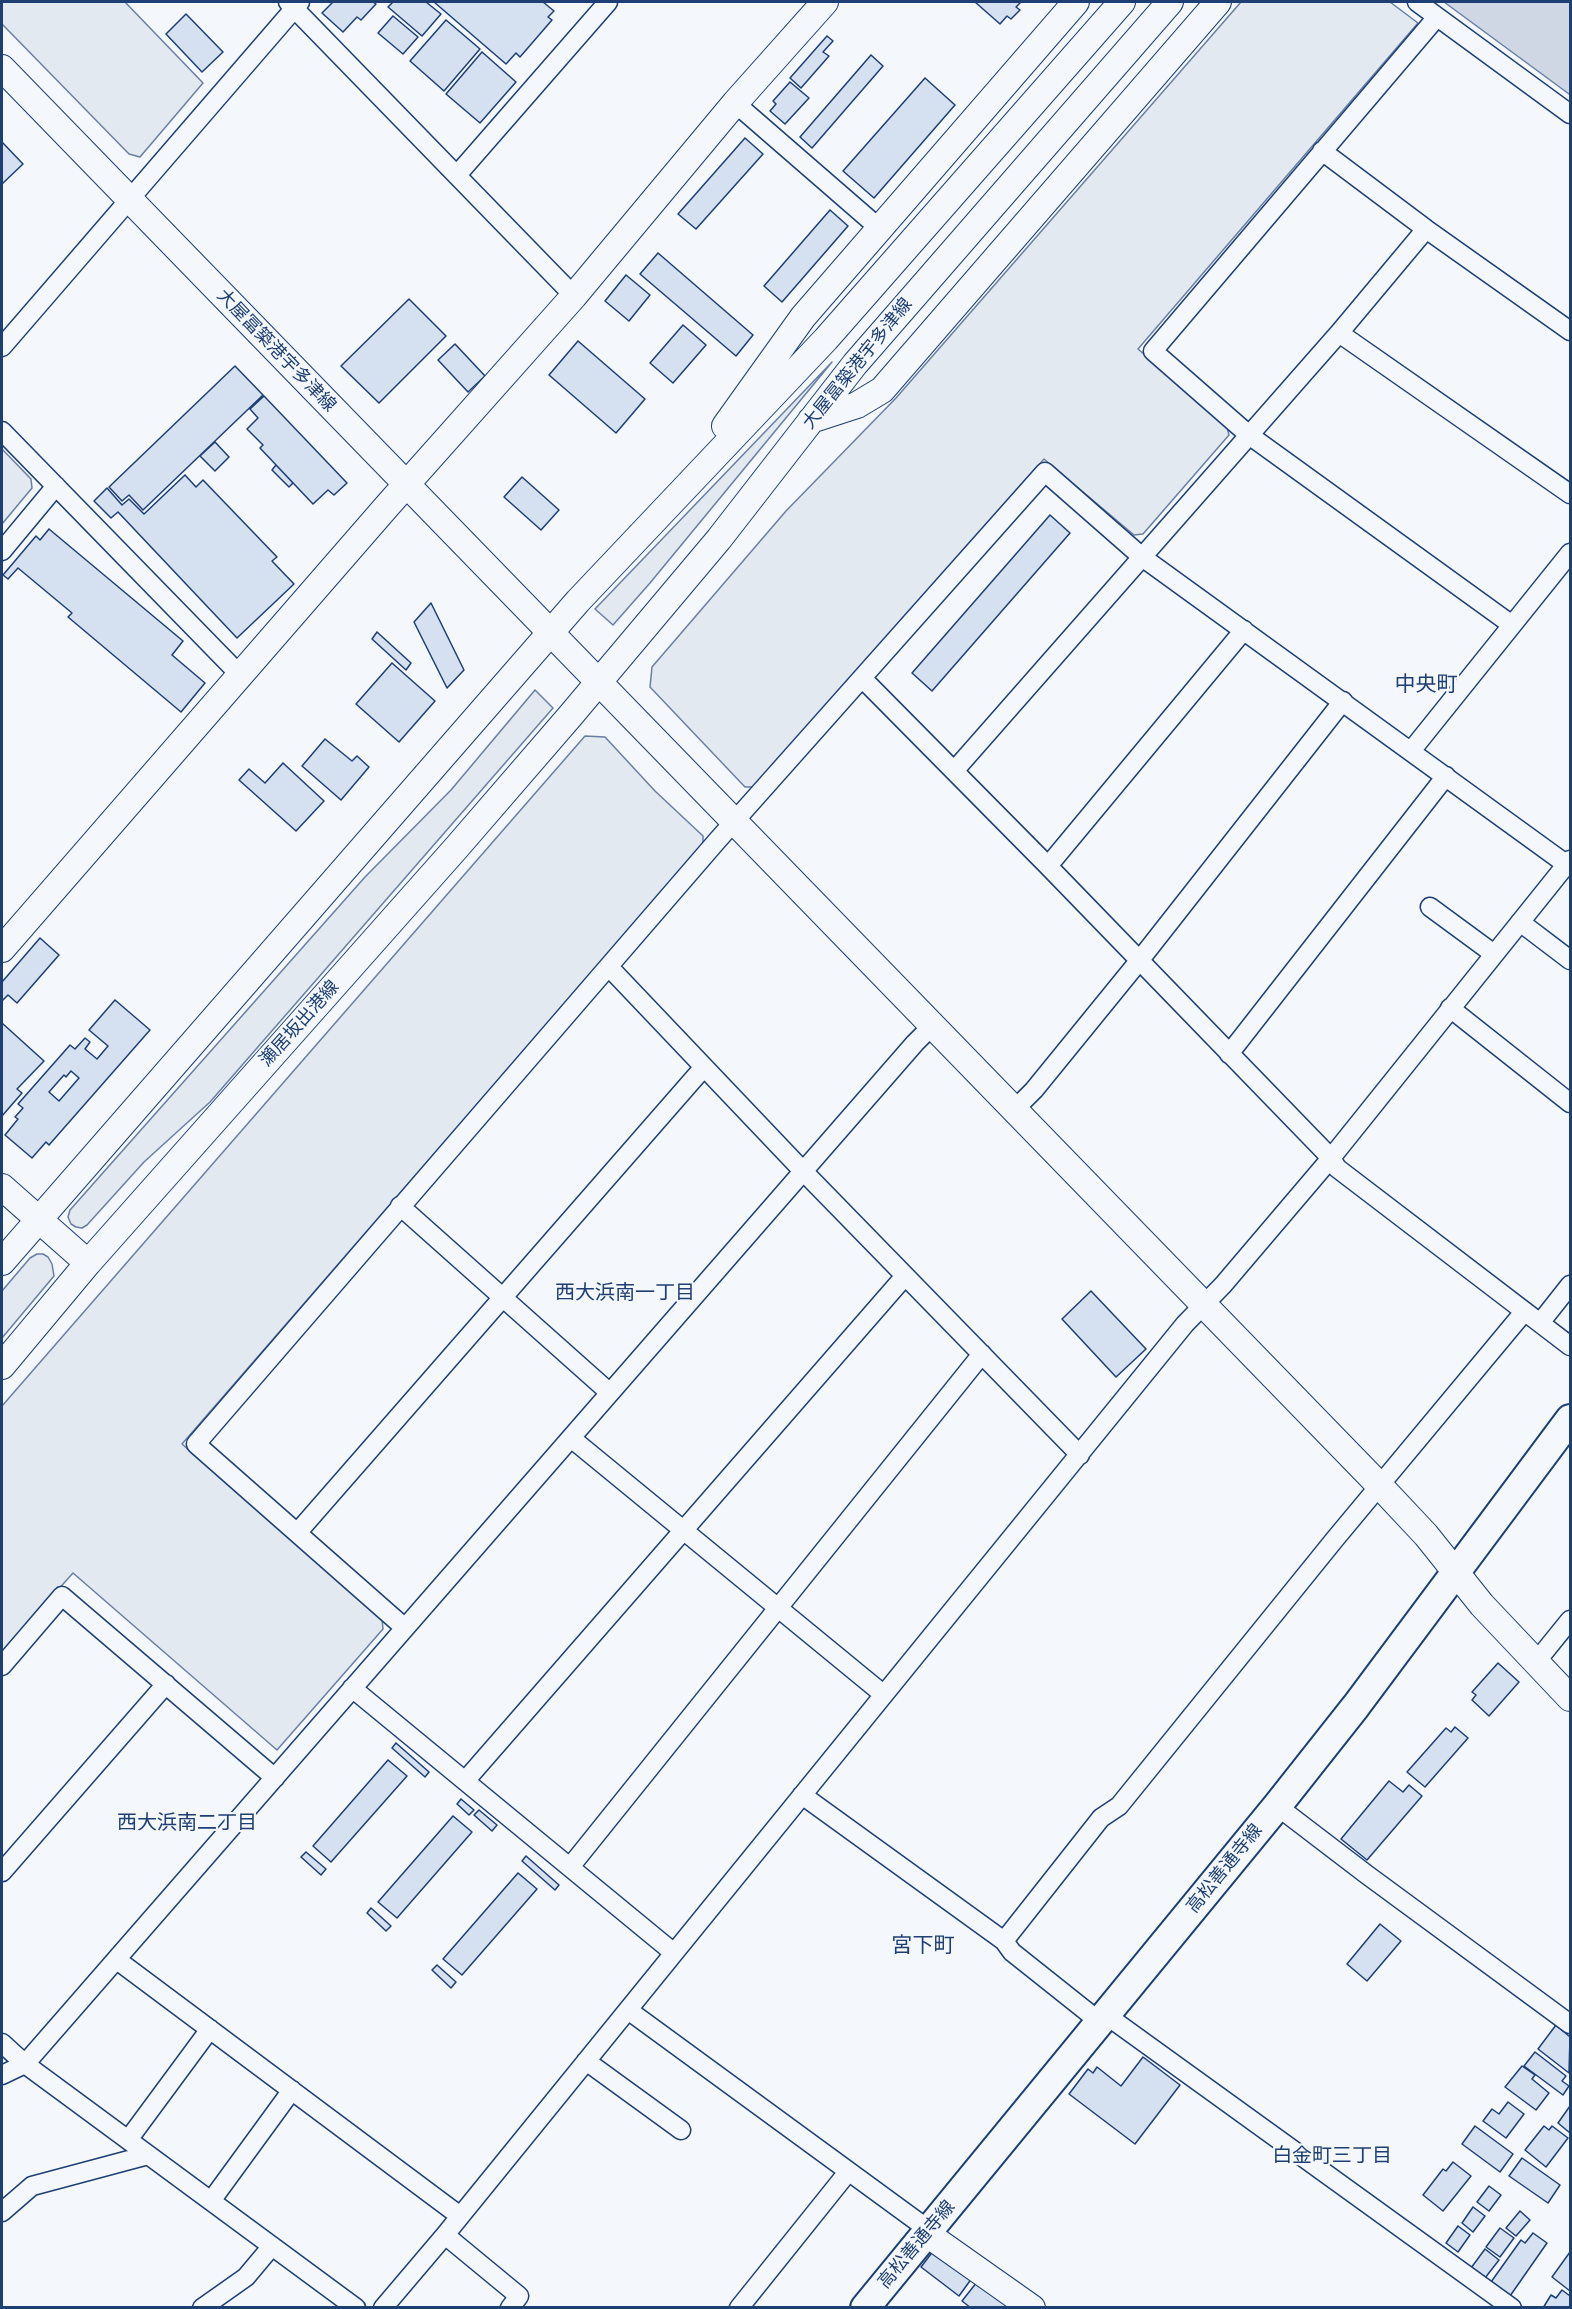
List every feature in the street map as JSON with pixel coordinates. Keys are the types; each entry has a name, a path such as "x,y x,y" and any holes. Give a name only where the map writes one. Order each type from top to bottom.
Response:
{"main road":[{"path":"2,949 406,485 574,296 735,103 825,2"},
{"path":"672,499 803,317 1076,2"},
{"name":"大屋冨築港宇多津線","path":"550,633 672,499 826,339 1122,2"},
{"name":"大屋冨築港宇多津線","path":"2,68 598,682 719,539 855,364 1170,2"},
{"path":"811,420 857,405 882,390 1218,2"},
{"path":"2,1262 550,633"},
{"path":"598,682 1380,1486 1426,1535 1482,1605 1570,1698"},
{"name":"瀬居坂出港線","path":"2,1366 88,1263 458,847 598,682"},
{"path":"2,1187 88,1263"},
{"name":"高松善通寺線","path":"865,2307 1277,1806 1356,1706 1570,1419"},
{"path":"929,2232 937,2241 1032,2307"}],"street":[{"path":"457,175 608,2"},
{"path":"1417,2 1570,114"},
{"path":"2,347 294,4 574,296"},
{"path":"1437,16 1153,351 1249,435 1512,625"},
{"path":"735,103 879,228"},
{"path":"1322,151 1426,229 1570,331"},
{"path":"954,771 1339,333 1426,229"},
{"path":"1339,333 1570,494"},
{"path":"2,431 240,675"},
{"path":"383,2307 445,2235 1185,1324 1330,1158 1569,864 1142,557 1045,472 734,822 196,1444 405,1628"},
{"path":"2,551 56,486"},
{"path":"1411,751 1570,553"},
{"path":"1048,866 1244,630"},
{"path":"862,678 1048,866 1330,1158 1336,1168 1570,1346"},
{"path":"1015,1109 1034,1090 1139,961 1343,701"},
{"path":"1229,1054 1446,776"},
{"path":"1430,907 1494,954"},
{"path":"1520,922 1570,960"},
{"path":"609,967 803,1171 1080,1455"},
{"path":"1450,1008 1570,1103"},
{"path":"2,2074 25,2064 932,1026"},
{"path":"297,1533 705,1067"},
{"path":"400,1206 610,1393"},
{"path":"465,1781 905,1276"},
{"path":"1540,1323 1570,1285"},
{"path":"1004,1941 1101,1818 1119,1806 1524,1312"},
{"path":"570,1868 981,1354"},
{"path":"571,1438 883,1694"},
{"path":"2,1666 62,1596 275,1778"},
{"path":"1536,1662 1570,1620"},
{"path":"2,1872 166,1684"},
{"path":"352,1688 674,1953"},
{"path":"802,1795 1004,1941 1012,1952 1103,2018 1512,2307"},
{"path":"1277,1806 1570,2024"},
{"path":"117,1960 460,2216"},
{"path":"628,2010 929,2232"},
{"path":"128,2140 210,2029"},
{"path":"2,2043 25,2064 356,2307"},
{"path":"586,2061 681,2130"},
{"path":"211,2201 291,2090"},
{"path":"2,2212 32,2186 148,2154"},
{"path":"739,2307 848,2172"},
{"path":"445,2235 519,2296 510,2307"},
{"path":"202,2307 246,2277 272,2246"}],"shaded area":[{"path":"3,2 125,2 203,83 140,157 129,154 2,24"},
{"path":"1241,2 1390,2 1418,23 1138,349 1227,427 1229,435 1143,534 1134,535 1044,459 754,787 745,787 650,687 652,667 786,511 896,398"},
{"path":"1444,2 1570,2 1570,93 1569,94"},
{"path":"832,362 613,625 595,609"},
{"path":"2,449 31,479 32,488 2,524"},
{"path":"535,690 553,708 210,1102 144,1162 87,1225 82,1228 71,1224 68,1217 70,1210 365,877 451,790"},
{"path":"585,736 605,737 655,791 703,836 703,844 182,1444 382,1619 383,1629 277,1750 73,1573 2,1652 2,1406"},
{"path":"37,1254 48,1257 54,1276 2,1338 2,1291 30,1258"}],"building":[{"path":"333,2 373,2 376,4 361,20 357,17 343,32 322,13"},
{"path":"393,2 426,2 441,14 422,36 388,7"},
{"path":"434,2 543,2 554,11 548,17 552,20 520,57 516,53 506,64"},
{"path":"975,2 1021,2 1016,7 1020,10 1011,19 1007,16 1000,24"},
{"path":"186,14 223,52 202,72 166,34"},
{"path":"393,16 418,37 403,54 378,33"},
{"path":"446,20 480,49 444,91 410,61"},
{"path":"827,36 833,41 823,52 829,56 801,88 790,78"},
{"path":"482,52 516,82 480,123 446,94"},
{"path":"871,55 883,66 812,148 800,137"},
{"path":"925,78 955,105 874,198 843,171"},
{"path":"790,82 809,98 785,124 770,111 776,104 773,101"},
{"path":"745,138 763,154 696,229 678,214"},
{"path":"2,142 23,164 2,184"},
{"path":"830,210 848,226 782,302 764,286"},
{"path":"658,253 753,335 736,356 640,274"},
{"path":"626,275 650,295 629,321 605,301"},
{"path":"409,299 446,336 379,403 341,366"},
{"path":"683,325 706,345 673,383 650,363"},
{"path":"578,341 645,399 616,433 549,375"},
{"path":"455,344 485,376 468,392 438,360"},
{"path":"235,366 263,395 143,510 129,495 122,501 109,487"},
{"path":"264,396 347,483 334,495 328,490 313,504 260,448 263,445 247,429 258,418 250,409"},
{"path":"215,442 229,457 215,471 200,456"},
{"path":"276,465 293,483 289,487 272,470"},
{"path":"185,475 196,487 203,480 277,557 272,561 294,584 237,638 118,512 111,518 94,501 107,488 122,505 129,499 144,514"},
{"path":"522,477 559,510 541,530 504,497"},
{"path":"1050,515 1070,533 932,691 912,673"},
{"path":"49,529 183,641 172,655 205,683 181,712 68,617 72,613 18,568 8,579 3,575 36,536 40,540"},
{"path":"431,603 464,670 447,688 414,622"},
{"path":"377,632 411,663 406,670 372,639"},
{"path":"392,663 435,701 399,742 356,704"},
{"path":"325,739 352,761 357,756 369,767 341,800 302,766"},
{"path":"283,763 324,801 296,831 239,780 249,769 265,783"},
{"path":"40,938 59,955 17,1003 8,995 2,1001 2,982"},
{"path":"115,1000 150,1030 49,1145 46,1142 32,1158 5,1135 18,1119 15,1117 23,1108 18,1104 70,1045 75,1049 85,1038 90,1042 85,1049 97,1059 108,1046 89,1030","holes":["71,1071 79,1078 59,1101 49,1092 64,1075 66,1077"]},
{"path":"2,1023 44,1061 17,1089 22,1093 2,1116"},
{"path":"1091,1291 1146,1349 1116,1377 1062,1319"},
{"path":"1498,1663 1519,1682 1489,1716 1472,1700 1476,1695 1472,1692"},
{"path":"1455,1727 1468,1738 1425,1787 1407,1772 1446,1728 1451,1732"},
{"path":"396,1743 429,1772 425,1777 392,1748"},
{"path":"388,1760 407,1776 331,1862 313,1846"},
{"path":"1389,1781 1403,1792 1409,1785 1422,1796 1367,1860 1341,1839"},
{"path":"461,1799 474,1810 469,1815 457,1804"},
{"path":"479,1810 497,1825 492,1831 474,1815"},
{"path":"453,1816 472,1832 397,1918 378,1902"},
{"path":"306,1852 326,1869 321,1875 301,1857"},
{"path":"526,1856 559,1885 555,1890 522,1861"},
{"path":"518,1873 537,1889 462,1975 443,1959"},
{"path":"371,1908 391,1926 386,1931 367,1913"},
{"path":"1380,1924 1401,1941 1367,1981 1347,1964"},
{"path":"437,1965 456,1982 451,1988 432,1970"},
{"path":"1556,2025 1570,2037 1569,2073 1538,2049"},
{"path":"1535,2052 1566,2076 1562,2081 1569,2086 1563,2095 1524,2066"},
{"path":"1143,2057 1180,2085 1135,2144 1069,2094 1088,2069 1093,2073 1097,2067 1121,2086"},
{"path":"1522,2066 1535,2075 1532,2079 1549,2093 1536,2110 1505,2087"},
{"path":"1508,2102 1524,2114 1506,2138 1483,2121 1492,2109 1499,2114"},
{"path":"1570,2106 1570,2133 1558,2123"},
{"path":"1475,2126 1513,2154 1500,2172 1462,2144"},
{"path":"1544,2126 1549,2130 1552,2126 1568,2138 1546,2167 1525,2150"},
{"path":"1522,2158 1560,2185 1548,2203 1509,2176"},
{"path":"1453,2162 1471,2176 1443,2211 1423,2195 1443,2169 1446,2171"},
{"path":"1489,2186 1501,2195 1489,2211 1477,2202"},
{"path":"1473,2207 1485,2216 1473,2232 1462,2223"},
{"path":"1520,2211 1530,2220 1516,2236 1506,2228"},
{"path":"1458,2226 1470,2235 1458,2252 1446,2243"},
{"path":"1500,2228 1514,2238 1500,2257 1486,2247"},
{"path":"1533,2233 1547,2243 1510,2296 1491,2282 1521,2240 1525,2243"},
{"path":"1485,2249 1499,2260 1485,2278 1471,2268"},
{"path":"934,2250 972,2278 959,2296 921,2267"},
{"path":"1570,2252 1570,2291 1552,2277"},
{"path":"977,2282 1012,2308 971,2308 962,2301"},
{"path":"1562,2290 1570,2296 1570,2308 1543,2308 1551,2295 1556,2298"}],"district":[{"name":"中央町","path":"1426,685"},
{"name":"西大浜南一丁目","path":"625,1294"},
{"name":"西大浜南二丁目","path":"187,1824"},
{"name":"宮下町","path":"923,1946"},
{"name":"白金町三丁目","path":"1332,2157"}]}
